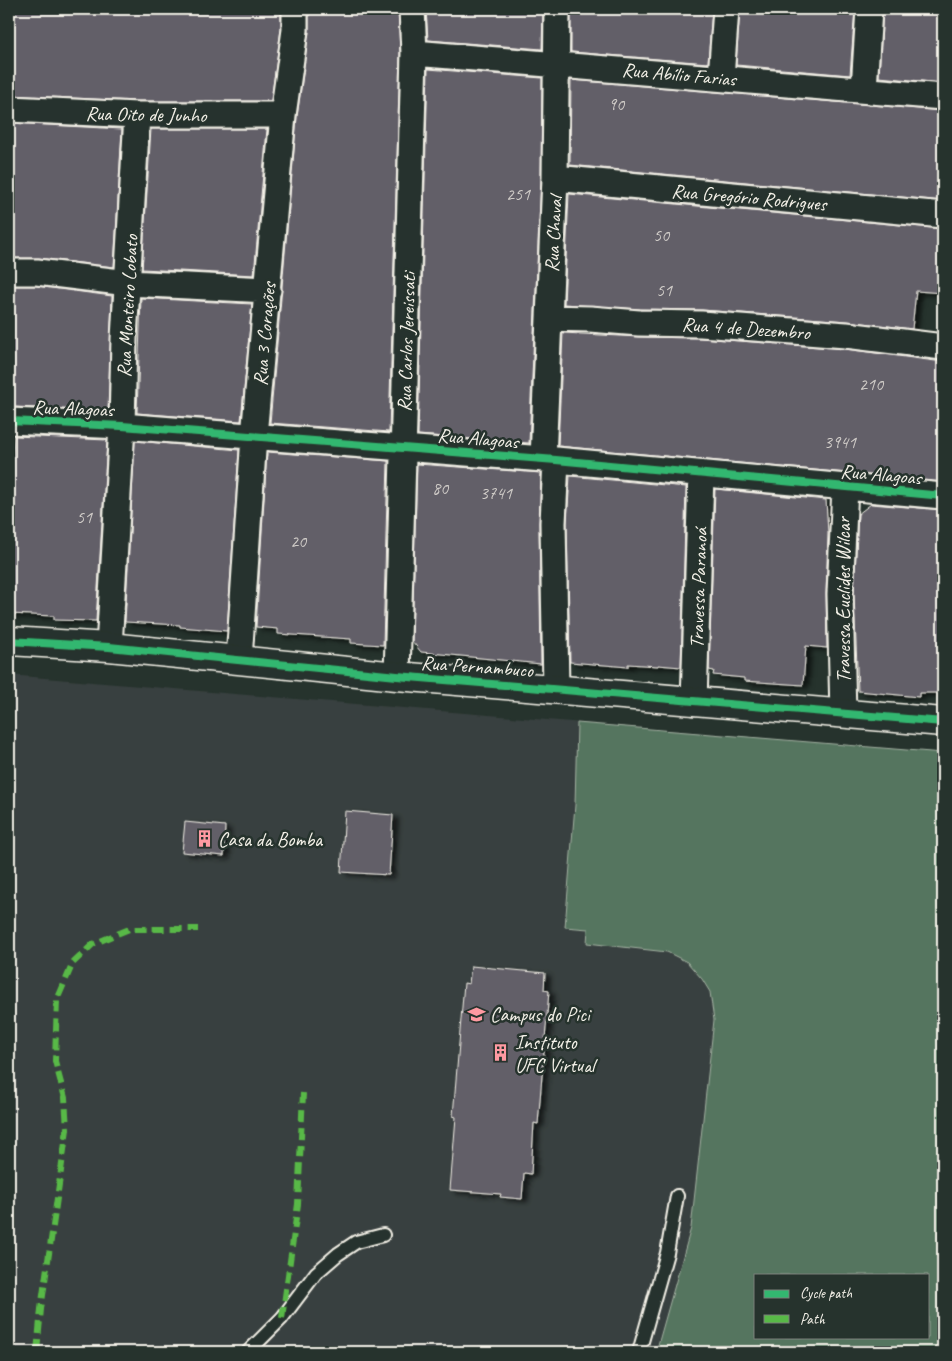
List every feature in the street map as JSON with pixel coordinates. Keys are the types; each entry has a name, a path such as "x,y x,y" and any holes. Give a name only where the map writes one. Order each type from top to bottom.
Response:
{"street":[{"name":"Rua 3 Corações","path":"239,660 254,436 283,116 295,30 295,9"},
{"name":"Rua Carlos Jereissati","path":"397,676 414,53 412,9"},
{"name":"Rua Chaval","path":"556,688 550,460 549,318 555,178 557,9"},
{"path":"722,78 726,9"},
{"path":"864,90 869,9"},
{"name":"Rua Abílio Farias","path":"414,53 943,97"},
{"name":"Rua Oito de Junho","path":"9,109 137,115 283,116"},
{"name":"Rua Monteiro Lobato","path":"109,647 137,115"},
{"name":"Rua Gregório Rodrigues","path":"555,178 943,215"},
{"path":"9,272 37,272 128,282 268,290"},
{"name":"Rua 4 de Dezembro","path":"549,318 701,324 846,335 943,347"},
{"name":"Rua Alagoas","path":"9,421 122,426 254,436 550,460 943,496"},
{"name":"Travessa Paranoá","path":"694,702 701,474"},
{"name":"Travessa Euclides Wilcar","path":"843,714 840,594 845,487"},
{"name":"Rua Pernambuco","path":"9,641 109,647 397,676 943,722"}],"lane":[{"path":"639,1352 667,1253 677,1196"},
{"path":"248,1352 282,1318 316,1273 338,1254 356,1242 383,1235"}],"shaded area":[{"name":"Campus do Pici","path":"9,675 943,753 943,1352 9,1352"}],"green space":[{"path":"577,723 943,753 943,1352 656,1352 691,1228 714,1020 710,992 702,979 687,962 667,952 587,943 588,929 565,927 575,805"}],"building":[{"path":"9,9 281,9 281,29 271,101 137,101 9,95"},
{"path":"309,9 398,9 400,53 389,432 270,423 297,117 309,32"},
{"path":"426,9 543,9 542,49 428,40"},
{"path":"571,9 712,9 708,63 571,52"},
{"path":"740,9 855,9 850,75 736,65"},
{"path":"883,9 943,9 943,83 879,77"},
{"path":"428,69 542,78 541,178 529,443 418,435"},
{"path":"571,80 943,111 943,201 570,165"},
{"path":"9,123 122,129 114,267 39,258 9,258"},
{"path":"151,129 267,129 254,275 142,269"},
{"path":"569,194 943,229 943,293 916,291 912,329 847,321 702,310 640,309 564,304"},
{"path":"9,286 36,286 112,296 108,411 15,407 15,405 9,405"},
{"path":"141,298 252,304 241,421 137,413"},
{"path":"563,333 700,338 845,349 943,362 943,482 558,446"},
{"path":"14,436 107,440 96,621 54,620 54,616 9,614 9,475 12,476"},
{"path":"135,441 239,450 227,631 180,627 180,625 125,622"},
{"path":"267,452 388,461 383,645 351,643 351,639 278,634 278,629 256,627"},
{"path":"417,464 541,473 539,523 541,664 421,652 412,641"},
{"path":"570,476 686,487 681,667 628,664 628,667 570,662 567,523"},
{"path":"715,489 826,500 828,533 827,648 806,646 803,685 744,681 744,678 713,675 714,671 709,670"},
{"path":"871,504 943,510 943,693 919,693 919,697 858,691 854,594 858,514"},
{"path":"345,811 393,815 389,875 341,872"},
{"name":"Casa da Bomba","path":"185,822 225,826 224,856 182,852"},
{"name":"Instituto UFC Virtual","path":"471,966 545,973 544,990 549,991 538,1124 534,1123 531,1174 524,1173 522,1199 500,1197 501,1194 450,1190 456,1117 453,1116 464,983 469,984"}],"marked path":[{"path":"37,1352 41,1309 67,1129 65,1098 55,1061 57,1000 73,963 93,944 129,929 198,929"},
{"path":"282,1318 298,1204 303,1093"}],"cycle path":[{"path":"9,421 122,426 556,460 943,496"},
{"path":"9,641 109,647 397,676 943,722"}],"place":[{"name":"Casa da Bomba","path":"204,839"},
{"name":"Campus do Pici","path":"476,1014"},
{"name":"Instituto UFC Virtual","path":"501,1053"}]}
